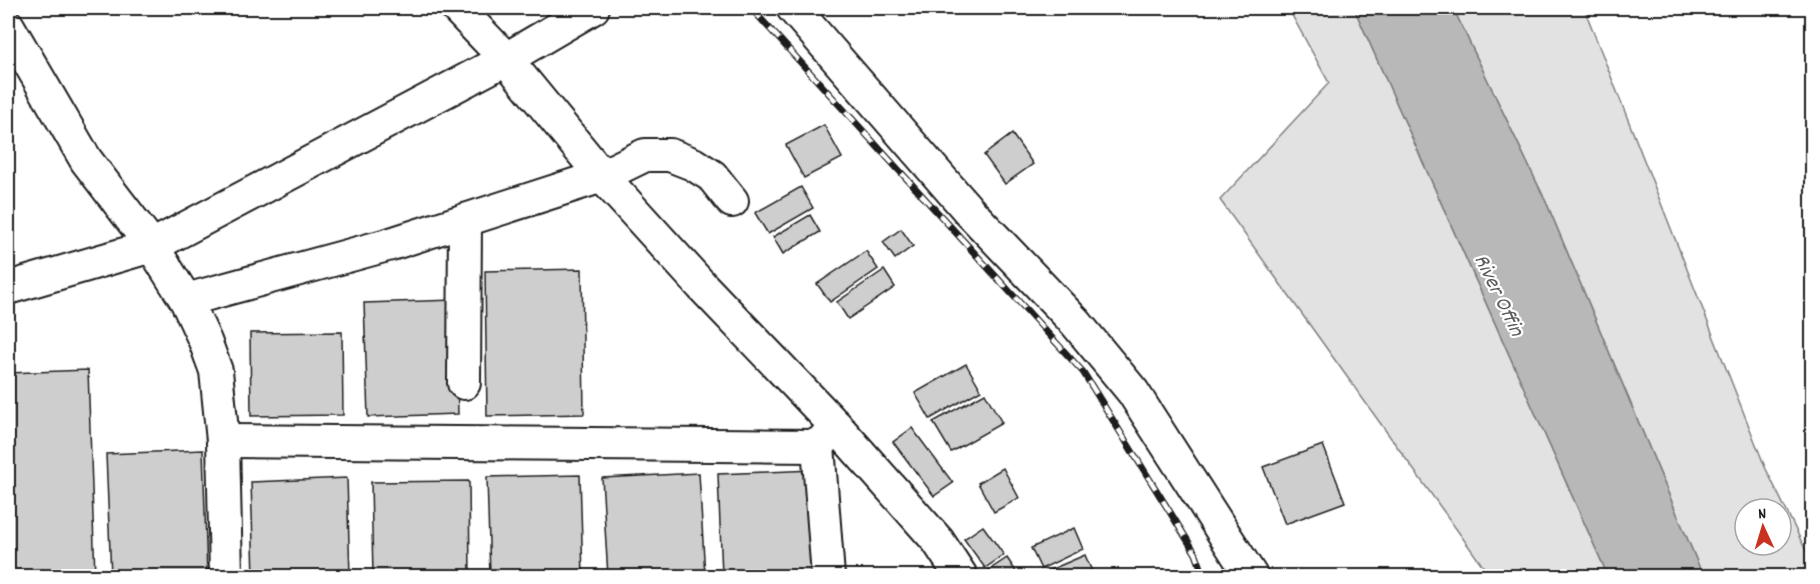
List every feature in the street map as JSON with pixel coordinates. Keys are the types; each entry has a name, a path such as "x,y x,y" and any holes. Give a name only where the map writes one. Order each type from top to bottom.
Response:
{"street":[{"path":"457,8 507,59 602,176 702,286 827,436 938,541 961,576"},
{"path":"8,288 152,246 507,59 593,8"},
{"path":"793,8 970,212 1076,323 1133,392 1251,576"},
{"path":"8,26 86,160 152,246 186,300 206,341 216,371 223,441 226,576"},
{"path":"186,300 391,244 602,176 645,155 670,155 693,164 712,176 732,201"},
{"path":"464,383 465,220"},
{"path":"223,441 827,436"},
{"path":"827,436 828,576"}],"shaded area":[{"path":"1288,8 1354,8 1608,576 1490,576 1220,200 1329,83"},
{"path":"1453,8 1584,8 1765,467 1780,497 1733,497 1733,557 1793,557 1793,524 1812,563 1812,576 1703,576 1547,204"}],"water":[{"name":"River Offin","path":"1354,8 1453,8 1547,204 1703,576 1608,576"}],"building":[{"path":"824,125 842,158 804,178 786,145"},
{"path":"1012,134 1033,164 1005,184 984,155"},
{"path":"801,187 813,208 768,234 755,213"},
{"path":"810,215 820,232 783,254 773,237"},
{"path":"901,229 913,246 895,259 883,242"},
{"path":"866,251 878,269 830,302 817,284"},
{"path":"582,269 584,414 487,416 485,271"},
{"path":"884,270 895,287 848,319 837,302"},
{"path":"455,300 458,414 368,417 364,303"},
{"path":"342,332 343,415 251,416 250,333"},
{"path":"966,364 981,390 930,419 915,393"},
{"path":"88,370 95,576 8,576 8,373"},
{"path":"985,393 1002,423 951,452 933,422"},
{"path":"912,428 953,483 934,496 893,442"},
{"path":"1323,445 1345,502 1285,524 1263,467"},
{"path":"203,450 207,576 111,576 106,454"},
{"path":"1003,468 1019,498 994,512 978,483"},
{"path":"814,470 818,576 722,576 718,474"},
{"path":"699,473 705,576 608,576 602,478"},
{"path":"580,475 583,576 490,576 487,477"},
{"path":"347,478 350,576 254,576 251,482"},
{"path":"469,481 470,576 373,576 371,482"},
{"path":"983,526 1004,555 985,568 964,539"},
{"path":"1074,528 1083,549 1041,569 1031,548"},
{"path":"1085,555 1094,576 1047,576 1045,572"},
{"path":"1007,558 1019,576 989,576 986,572"}],"railway":[{"path":"751,8 1083,372 1196,554 1204,576"}]}
